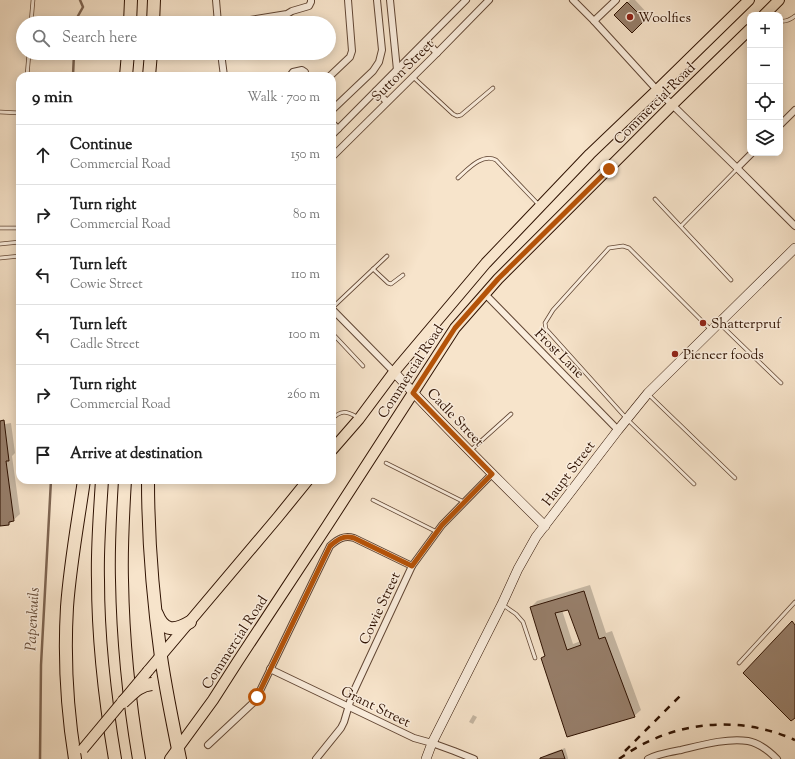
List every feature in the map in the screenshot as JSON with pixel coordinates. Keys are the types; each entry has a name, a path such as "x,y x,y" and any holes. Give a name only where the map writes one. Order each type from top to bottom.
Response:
{"highway":[{"path":"130,16 131,0"},
{"path":"153,16 154,0"},
{"path":"126,72 127,60"},
{"path":"150,72 151,60"},
{"path":"77,756 69,714 66,645 67,606 83,484"},
{"path":"102,484 98,580 100,634 104,690 115,759"},
{"path":"125,484 122,579 124,626 129,685 139,759"},
{"path":"148,484 151,554 161,656 179,754"},
{"path":"156,610 163,624 170,628 180,627 190,622"},
{"path":"123,702 133,692 147,684 152,684 161,688 168,699"}],"main road":[{"name":"Commercial Road","path":"336,441 360,418 394,372 486,263 590,154 749,0"},
{"path":"767,12 779,0"},
{"name":"Commercial Road","path":"170,759 179,754 455,328 498,279 672,104 747,32"},
{"path":"77,756 305,484"}],"street":[{"path":"216,0 217,16"},
{"path":"275,16 287,14 309,6 311,0"},
{"path":"334,72 350,57 352,50 348,0"},
{"path":"336,106 373,71 379,62 382,50 377,0"},
{"path":"390,0 397,70"},
{"name":"Sutton Street","path":"338,129 466,0"},
{"name":"Sutton Street","path":"336,153 489,0"},
{"path":"573,0 657,90 795,226"},
{"path":"594,21 616,0"},
{"path":"426,41 437,53"},
{"path":"222,60 223,72"},
{"path":"293,72 302,70 305,72"},
{"path":"376,91 387,102"},
{"path":"783,122 795,110"},
{"path":"737,168 749,156"},
{"name":"Haupt Street","path":"426,759 432,743 518,569 527,552 545,526 648,393 795,248"},
{"name":"Frost Lane","path":"485,294 618,430"},
{"name":"Cadle Street","path":"336,313 470,452 545,526"},
{"name":"Cowie Street","path":"316,759 341,728 352,695 412,566 437,532 492,474"},
{"path":"208,745 254,702 330,546 340,538 354,538 412,566"},
{"name":"Grant Street","path":"270,669 408,735 454,750 474,759"},
{"path":"650,759 663,754 719,741 736,741 749,742 760,746 777,759"}],"lane":[{"path":"32,16 33,0"},
{"path":"783,21 795,16"},
{"path":"27,72 28,60"},
{"path":"413,77 452,114 457,116 461,116 493,88"},
{"path":"0,112 16,113"},
{"path":"458,178 480,160 491,158 496,160 540,206"},
{"path":"681,226 737,168"},
{"path":"656,199 731,280"},
{"path":"0,228 16,228"},
{"path":"0,244 16,242"},
{"path":"694,484 627,419 546,329 545,323 552,310 609,248 623,246 629,248 711,331"},
{"path":"0,258 16,256"},
{"path":"336,305 387,256"},
{"path":"373,269 388,284 391,284 403,275"},
{"path":"719,322 781,383"},
{"path":"336,337 363,366"},
{"path":"648,393 735,478"},
{"path":"336,415 342,412 360,418"},
{"path":"470,452 511,414"},
{"path":"386,463 464,502"},
{"path":"373,500 437,532"},
{"path":"739,663 795,602"},
{"path":"502,604 516,614 523,622 535,658"}],"path":[{"path":"404,361 424,376"}],"building":[{"name":"Woolfies","path":"627,2 645,20 632,33 614,15"},
{"path":"4,420 9,461 6,461 14,521 9,522 9,525 0,526 0,421"},
{"path":"584,591 599,639 605,637 635,717 567,737 541,658 545,656 530,607","holes":["568,610 581,645 567,650 555,613"]},
{"path":"792,621 795,625 795,718 791,721 743,673"},
{"path":"562,750 565,759 540,759 540,758"}],"waterway":[{"name":"Papenkuils","path":"78,16 83,7 80,0"},
{"name":"Papenkuils","path":"73,72 74,60"},
{"name":"Papenkuils","path":"40,759 41,665 51,484"}],"railway":[{"path":"625,751 682,694"},
{"path":"619,759 639,746 660,736 682,729 705,726 728,725 750,727 773,732 795,740"}],"place":[{"name":"Woolfies","path":"630,17"},
{"name":"Shatterpruf","path":"703,323"},
{"name":"Pieneer foods","path":"675,354"}],"route":[{"path":"257,697 330,546 334,542 340,538 354,538 412,566 442,525 492,474 413,393 455,328 498,279 609,169"}]}
